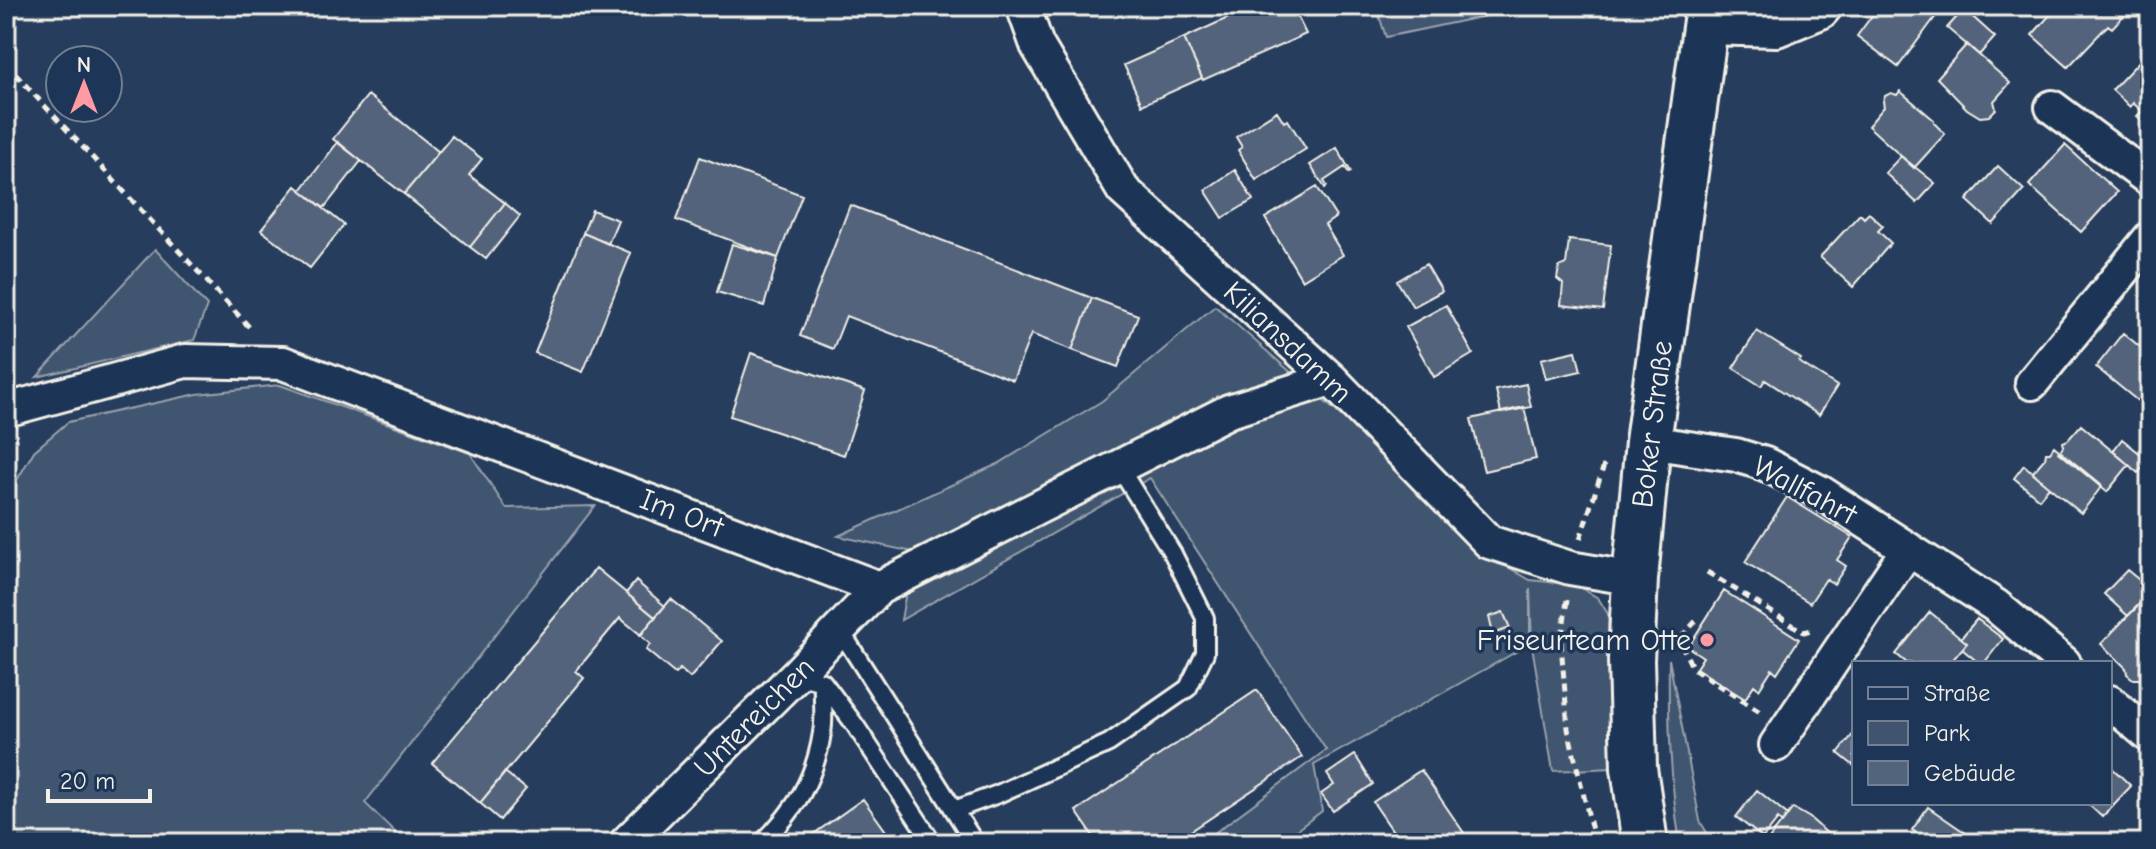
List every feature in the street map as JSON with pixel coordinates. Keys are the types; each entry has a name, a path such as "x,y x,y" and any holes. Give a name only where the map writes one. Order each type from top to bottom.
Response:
{"main road":[{"name":"Boker Straße","path":"1645,843 1634,768 1631,660 1635,579 1648,442 1707,17"}],"street":[{"name":"Kiliansdamm","path":"1023,6 1037,45 1123,190 1331,379 1489,542 1570,568 1635,579"},
{"path":"1707,17 1777,30 1821,12 1826,6"},
{"path":"2052,107 2150,180"},
{"path":"2032,383 2150,238"},
{"name":"Im Ort","path":"6,410 185,361 283,363 879,588"},
{"path":"879,588 1229,411 1331,379"},
{"name":"Wallfahrt","path":"1648,442 1736,455 1765,464 1820,492 1996,606 2062,661"},
{"path":"1781,737 1908,549"},
{"name":"Untereichen","path":"642,836 810,679 840,630 879,588"},
{"path":"2112,704 2150,736"}],"lane":[{"path":"954,810 998,794 1109,743 1188,688 1205,653 1205,618 1173,554 1119,467"},
{"path":"840,630 975,843"},
{"path":"762,843 788,817 807,786 823,732 810,679"},
{"path":"810,679 855,725 933,843"}],"path":[{"path":"6,64 283,363"},
{"path":"1595,843 1568,729 1561,644 1570,568 1605,464"},
{"path":"1707,572 1804,632 1815,629 1843,646"},
{"path":"1696,621 1683,635 1683,648 1693,669 1781,737"}],"green space":[{"path":"1376,6 1533,6 1386,37"},
{"path":"155,249 207,306 194,340 37,377"},
{"path":"1215,306 1347,421 1491,557 1530,580 1576,585 1598,598 1608,614 1612,768 1553,771 1532,646 1530,588 1530,644 1314,765 1322,811 1279,843 1201,843 1326,750 1150,478 901,620 913,552 838,536 998,464 1102,401"},
{"path":"280,385 470,453 506,508 595,506 365,803 406,843 6,843 6,499 34,451 68,422 197,394"},
{"path":"1669,659 1700,821 1713,843 1680,843 1670,751"}],"building":[{"path":"1222,6 1292,6 1306,34 1203,80 1184,38 1228,18"},
{"path":"1879,6 1922,6 1936,16 1898,67 1857,36"},
{"path":"2058,6 2093,6 2101,13 2107,6 2114,6 2124,15 2112,28 2108,25 2068,67 2032,35"},
{"path":"1964,9 1995,37 1979,55 1947,28"},
{"path":"1184,38 1202,78 1142,105 1124,65"},
{"path":"1967,44 2010,83 1994,101 1996,109 1989,116 1980,117 1967,109 1937,78"},
{"path":"2148,52 2150,128 2137,116 2142,111 2133,103 2130,107 2112,90"},
{"path":"1900,91 1934,120 1945,134 1914,168 1868,126 1884,107 1885,96 1891,93 1897,95"},
{"path":"368,95 439,152 404,194 333,139"},
{"path":"1277,111 1284,122 1288,120 1306,149 1256,180 1238,150 1242,147 1236,137"},
{"path":"452,136 482,159 469,175 505,203 470,247 404,194"},
{"path":"338,142 361,161 324,208 301,190"},
{"path":"2065,145 2117,192 2081,232 2029,185"},
{"path":"1337,148 1351,172 1345,167 1324,181 1325,188 1310,165"},
{"path":"1901,156 1935,183 1917,203 1885,173"},
{"path":"700,157 802,195 778,258 676,220"},
{"path":"1998,166 2024,190 1993,224 1967,200"},
{"path":"1235,170 1253,200 1223,218 1205,190"},
{"path":"296,186 344,225 310,268 261,230"},
{"path":"1317,187 1336,217 1325,225 1343,255 1302,280 1265,218"},
{"path":"505,203 520,216 486,259 470,247"},
{"path":"850,205 1092,298 1072,350 1031,334 1013,380 846,316 833,349 800,336"},
{"path":"592,210 618,220 608,244 583,233"},
{"path":"1869,213 1883,226 1878,231 1891,243 1853,287 1820,257 1860,214 1864,218"},
{"path":"583,233 631,253 583,372 535,353"},
{"path":"1569,240 1611,245 1603,310 1561,305 1563,284 1557,279 1559,267 1566,264"},
{"path":"732,244 778,258 764,306 717,292"},
{"path":"1426,264 1442,291 1413,307 1397,281"},
{"path":"1092,298 1138,315 1118,367 1072,350"},
{"path":"1446,305 1473,354 1434,377 1406,327"},
{"path":"1757,331 1837,386 1819,415 1765,380 1761,386 1733,368"},
{"path":"2123,333 2150,355 2150,411 2096,367"},
{"path":"1576,351 1581,371 1546,379 1541,359"},
{"path":"751,353 865,391 844,455 730,416"},
{"path":"1526,384 1531,407 1501,413 1496,390"},
{"path":"1524,407 1536,459 1484,471 1471,419"},
{"path":"2081,425 2129,465 2107,492 2059,452 2064,446 2063,442"},
{"path":"2122,439 2148,460 2138,473 2113,451"},
{"path":"2054,446 2102,486 2081,513 2032,473 2045,458 2046,452"},
{"path":"2024,465 2049,487 2039,499 2014,478"},
{"path":"1787,497 1852,537 1837,560 1846,566 1834,584 1826,579 1810,603 1745,562"},
{"path":"596,568 655,617 641,635 620,618 576,671 584,678 480,803 432,763"},
{"path":"2127,570 2150,589 2150,594 2128,616 2104,594"},
{"path":"636,581 665,606 655,617 626,593"},
{"path":"1724,591 1799,639 1777,673 1772,669 1759,689 1754,685 1745,699 1696,668 1703,657 1688,647"},
{"path":"671,599 722,641 690,678 680,669 675,674 646,650 650,644 640,635"},
{"path":"2142,601 2150,609 2150,690 2139,679 2127,674 2126,668 2101,644"},
{"path":"1503,612 1510,628 1493,634 1489,617"},
{"path":"1930,612 1967,643 1952,661 1905,661 1896,654"},
{"path":"1977,619 2003,639 1986,661 1977,661 1962,649 1967,643 1961,638"},
{"path":"1257,690 1302,757 1173,843 1098,843 1076,811"},
{"path":"1852,736 1852,764 1838,753"},
{"path":"1355,755 1373,784 1333,811 1321,794 1334,785 1327,774"},
{"path":"2112,768 2131,786 2102,817 2089,805 2112,805"},
{"path":"1421,770 1464,833 1449,843 1401,843 1373,802"},
{"path":"505,772 526,789 500,820 480,803"},
{"path":"1757,790 1788,815 1782,823 1778,819 1763,838 1736,817"},
{"path":"863,799 893,841 801,843"},
{"path":"1928,807 1970,836 1965,843 1932,843 1912,830"},
{"path":"1793,808 1810,818 1838,843 1766,843"}],"place":[{"name":"Friseurteam Otte","path":"1707,640"}]}
